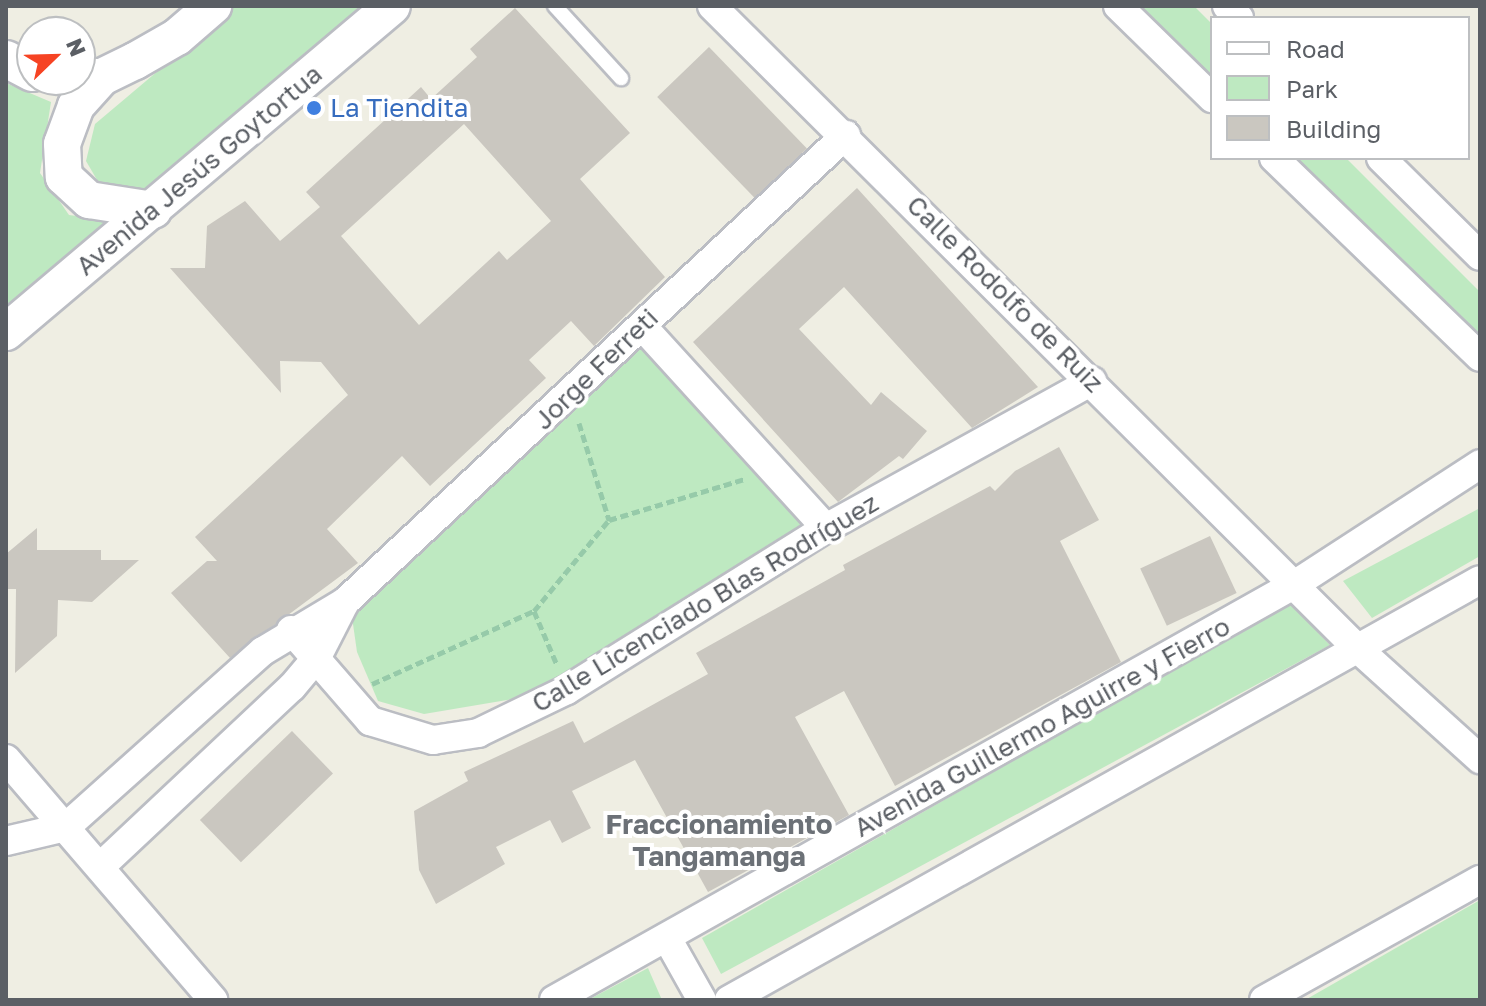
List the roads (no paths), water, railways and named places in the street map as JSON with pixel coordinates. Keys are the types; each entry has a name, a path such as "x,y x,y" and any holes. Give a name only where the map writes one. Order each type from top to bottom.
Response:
{"street":[{"path":"96,75 177,37 213,6"},
{"name":"Avenida Jesús Goytortua","path":"6,332 392,6"},
{"name":"Calle Rodolfo de Ruiz","path":"712,6 1297,583 1357,648 1480,759"},
{"path":"1118,6 1210,96"},
{"path":"81,96 62,144 64,177 89,200 153,210"},
{"name":"Jorge Ferreti","path":"66,827 291,630 345,602 571,395 846,135"},
{"path":"1276,160 1480,357"},
{"path":"1383,160 1480,256"},
{"path":"642,326 826,528"},
{"name":"Calle Licenciado Blas Rodríguez","path":"291,630 370,721 433,740 478,733 567,690 826,528 1092,381"},
{"name":"Avenida Guillermo Aguirre y Fierro","path":"554,1000 1297,583 1480,464"},
{"path":"729,1000 1480,580"},
{"name":"Jorge Ferreti","path":"100,867 217,762 317,657 345,602"},
{"path":"6,759 213,1000"},
{"path":"6,841 66,827"},
{"path":"1264,1000 1480,880"},
{"path":"667,938 702,1000"}],"lane":[{"path":"555,6 621,78"}],"place":[{"name":"La Tiendita","path":"314,108"}],"district":[{"name":"Fraccionamiento Tangamanga","path":"719,840"}]}
